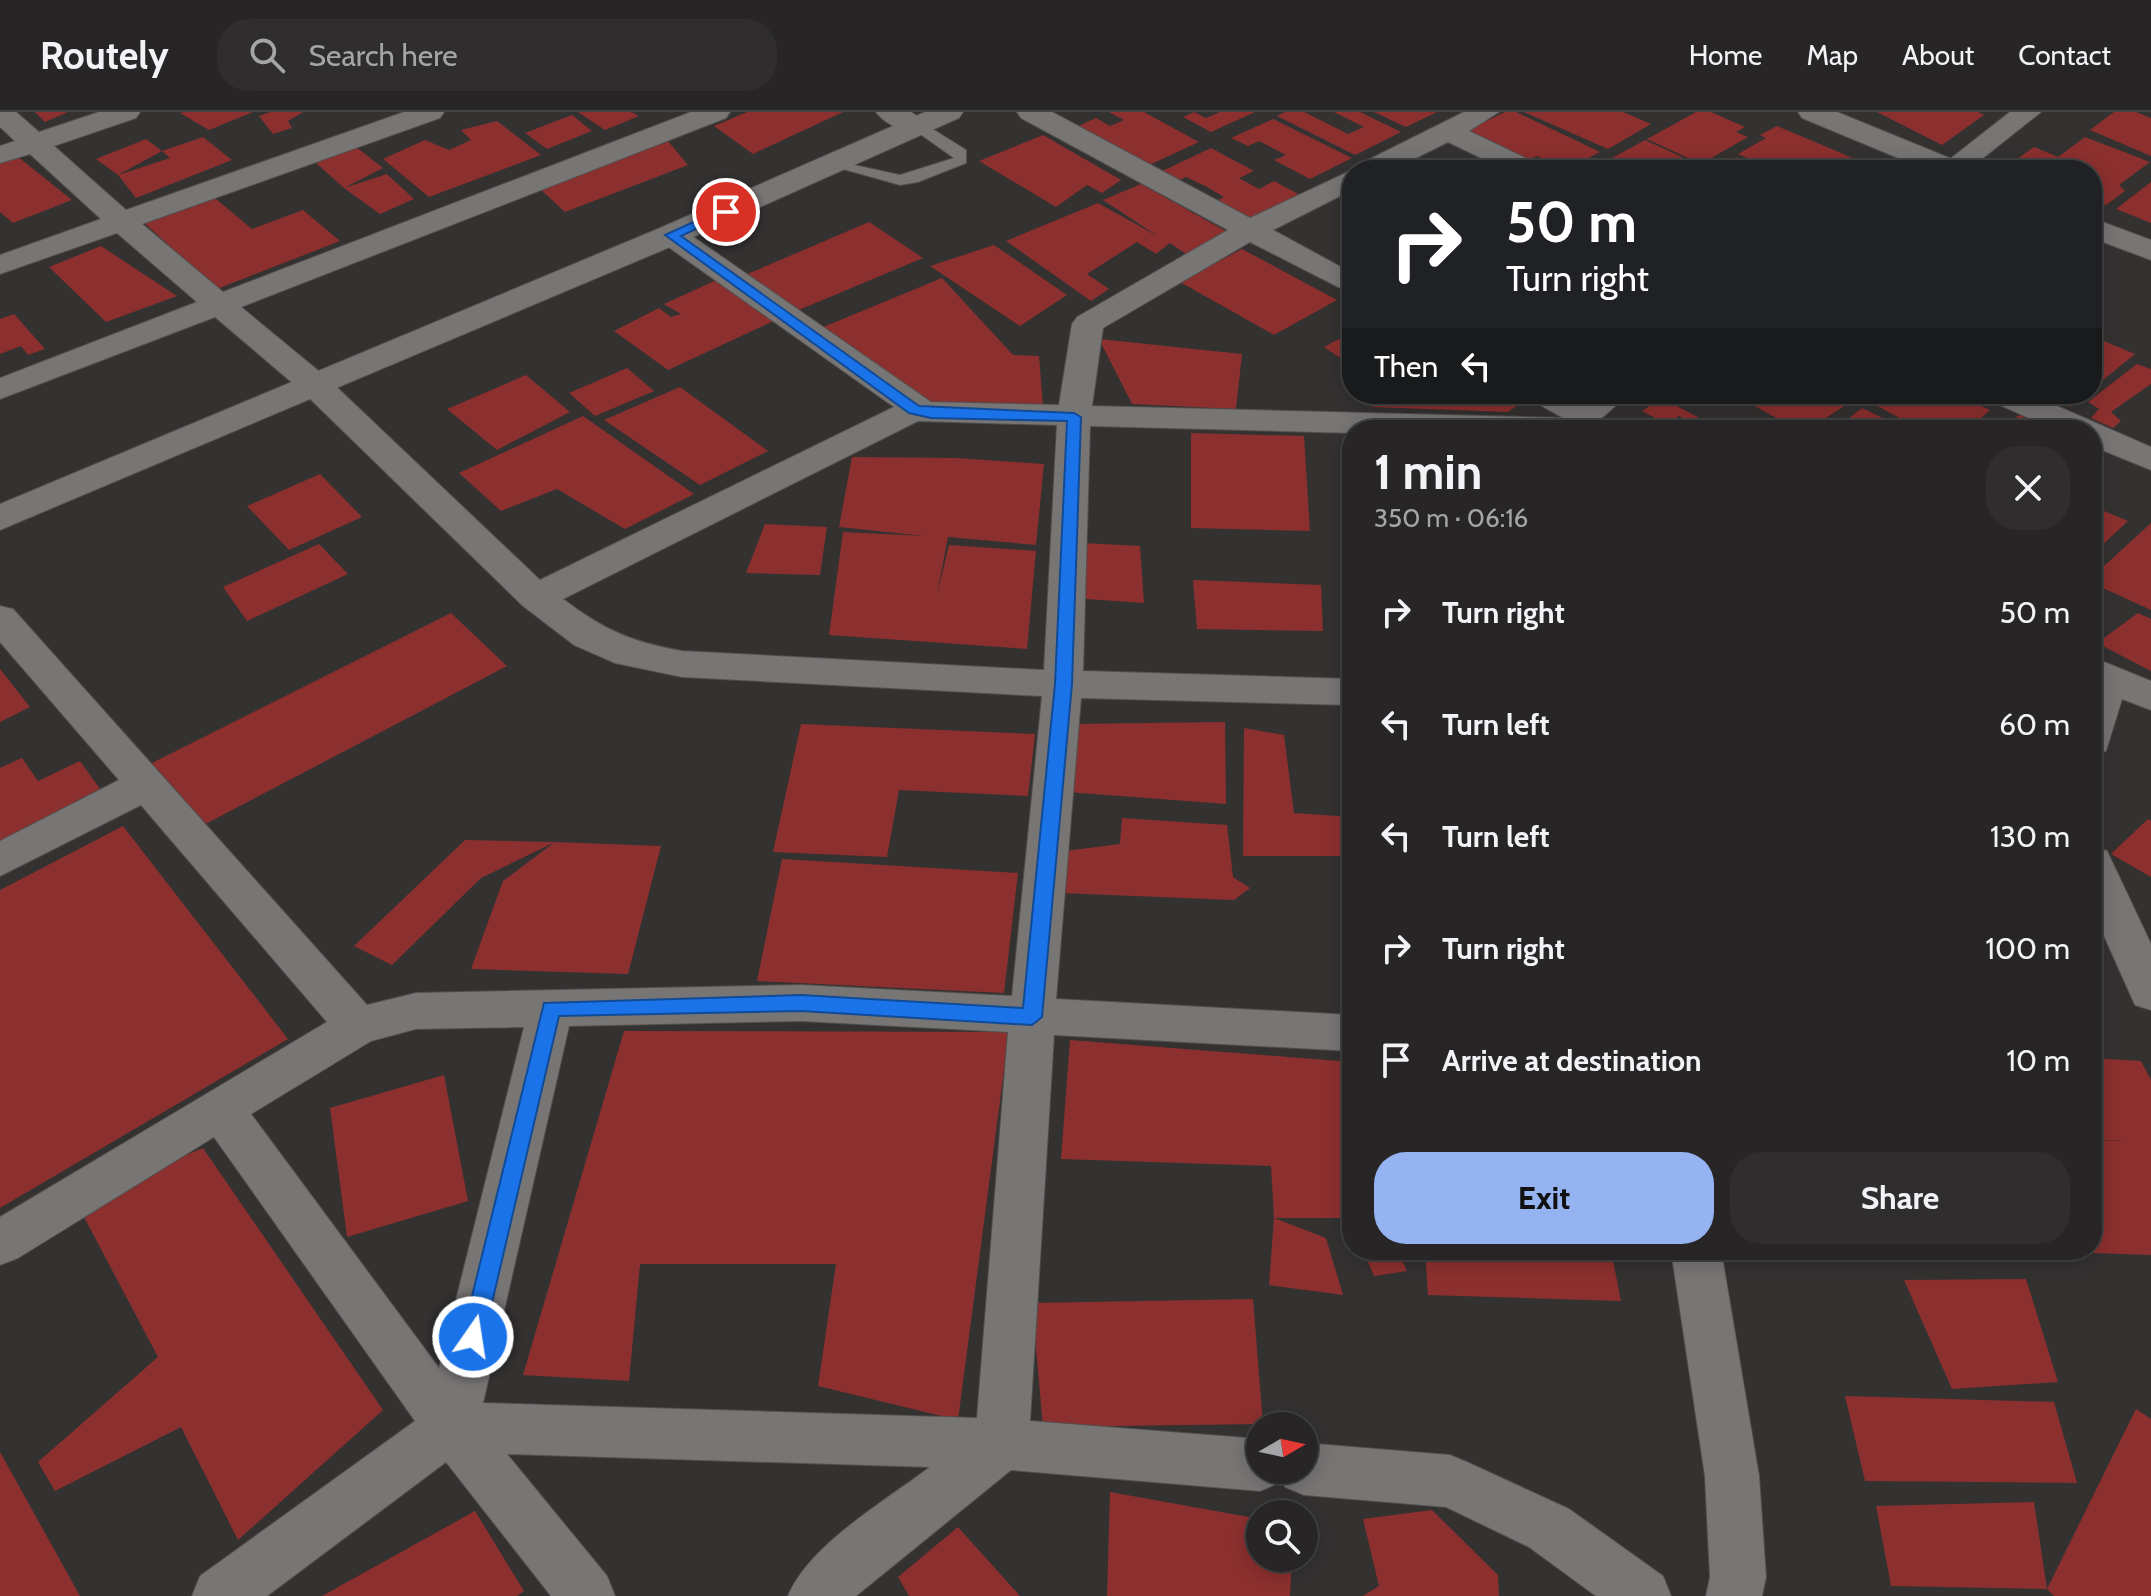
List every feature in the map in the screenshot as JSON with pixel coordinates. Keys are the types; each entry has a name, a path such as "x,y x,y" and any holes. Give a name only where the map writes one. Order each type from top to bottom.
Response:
{"street":[{"path":"0,112 120,221 314,384 536,597 587,636 628,654 682,664 1063,684 1342,692"},
{"path":"0,155 126,112"},
{"path":"0,265 430,112"},
{"path":"0,389 716,112"},
{"path":"0,518 836,165 904,119 949,112"},
{"path":"1031,112 1342,279"},
{"path":"1390,160 1485,112"},
{"path":"1812,112 1927,160"},
{"path":"1964,160 2027,112"},
{"path":"1448,131 1507,160"},
{"path":"816,1596 845,1567 1002,1444 1032,1017 1063,684 1074,417 1088,324 1252,229 1342,184"},
{"path":"2102,231 2151,251"},
{"path":"671,235 914,410 931,414 1342,421"},
{"path":"1555,404 1570,420"},
{"path":"1579,420 1600,404"},
{"path":"2024,404 2059,420"},
{"path":"536,597 914,410"},
{"path":"2102,438 2151,460"},
{"path":"0,618 358,1026"},
{"path":"2102,675 2151,697"},
{"path":"0,860 145,785"},
{"path":"2102,884 2151,992"},
{"path":"0,1243 358,1026 416,1011 801,1003 1342,1032"},
{"path":"451,1427 551,1008"},
{"path":"222,1111 451,1427 587,1596"},
{"path":"1698,1260 1732,1476 1738,1577 1734,1596"},
{"path":"220,1596 451,1427 1002,1444 1246,1464"},
{"path":"1318,1470 1450,1481 1549,1528 1643,1596"}],"lane":[{"path":"836,165 900,180 913,179 961,160 961,153 904,119"}],"building":[{"path":"35,112 68,112 45,122"},
{"path":"253,112 209,130 180,113"},
{"path":"270,112 303,112 288,121 292,128 273,134 259,116"},
{"path":"578,112 631,112 639,116 605,130"},
{"path":"747,112 843,112 753,154 714,126"},
{"path":"1109,112 1144,112 1199,142 1143,168 1072,129 1096,118 1110,126 1124,120"},
{"path":"1194,112 1206,118 1220,112 1255,112 1211,132 1183,117"},
{"path":"1285,112 1304,112 1348,134 1364,127 1334,112 1360,112 1401,132 1355,155 1277,116"},
{"path":"1374,112 1437,112 1406,127"},
{"path":"1505,112 1516,112 1600,152 1584,160 1545,160 1537,156 1524,160 1466,131"},
{"path":"1524,112 1623,112 1651,124 1608,149"},
{"path":"1696,112 1711,112 1745,127 1736,132 1748,137 1708,160 1692,160 1647,139"},
{"path":"1877,112 1978,112 1984,115 1942,145"},
{"path":"2114,112 2136,112 2151,118 2151,156 2090,130"},
{"path":"572,115 592,131 547,149 525,133"},
{"path":"1273,119 1352,158 1342,160 1342,163 1310,179 1274,160 1286,155 1259,141 1248,146 1231,138"},
{"path":"497,121 541,155 429,197 383,159 425,140 449,150 471,140 461,130"},
{"path":"1777,126 1856,160 1752,160 1738,154 1766,138 1760,135"},
{"path":"1043,135 1121,180 1102,193 1087,185 1056,207 979,161"},
{"path":"203,137 232,160 136,198 118,175 170,158 162,151"},
{"path":"2085,137 2150,162 2119,185 2125,191 2106,205 2102,204 2102,160 2016,160 2034,147 2058,157"},
{"path":"146,139 162,151 118,175 96,159"},
{"path":"1645,140 1688,160 1609,160"},
{"path":"668,141 688,165 565,212 538,187"},
{"path":"355,146 383,168 344,188 314,161"},
{"path":"1211,148 1254,171 1239,178 1259,189 1274,181 1302,196 1248,223 1212,203 1224,197 1207,187 1186,177 1175,182 1158,173"},
{"path":"17,156 72,200 13,223 0,212 0,163"},
{"path":"387,174 414,199 380,214 344,188"},
{"path":"2151,182 2151,223 2116,209"},
{"path":"1141,184 1231,234 1189,256 1170,243 1156,254 1137,242 1087,274 1109,289 1091,301 1006,241 1098,203 1159,237 1103,200"},
{"path":"210,194 252,229 303,210 340,241 217,289 140,219"},
{"path":"869,222 923,258 794,312 738,278"},
{"path":"994,245 1067,295 1020,326 930,266"},
{"path":"101,246 177,296 106,322 49,267"},
{"path":"1242,249 1337,300 1274,335 1180,282"},
{"path":"721,278 778,319 668,370 614,331 659,308 671,317 681,314 664,304"},
{"path":"942,278 1013,355 1039,356 1043,406 923,411 816,330"},
{"path":"14,314 45,349 28,355 21,346 0,354 0,319"},
{"path":"1342,337 1342,359 1324,347"},
{"path":"1099,339 1242,354 1236,409 1132,404"},
{"path":"2102,340 2135,354 2102,381"},
{"path":"2137,364 2151,369 2151,384 2111,412 2121,421 2113,428 2102,423 2102,420 2091,418 2099,409 2091,404 2102,404 2102,391"},
{"path":"627,368 654,391 595,416 569,393"},
{"path":"526,375 570,412 497,450 447,409"},
{"path":"680,387 768,451 700,485 604,420"},
{"path":"1372,404 1519,404 1508,412 1373,407"},
{"path":"1653,404 1673,404 1703,420 1686,420 1679,416 1673,420 1659,420 1642,411"},
{"path":"1751,404 1847,404 1823,420 1780,420"},
{"path":"1873,404 1977,404 1990,410 1980,419 1982,420 1903,420"},
{"path":"1862,408 1887,420 1850,420 1848,419"},
{"path":"2019,415 2032,420 2013,420"},
{"path":"583,416 694,494 625,529 557,489 501,511 459,473"},
{"path":"1191,433 1304,436 1310,531 1191,528"},
{"path":"852,457 956,458 1044,464 1036,545 948,537 937,595 949,545 1036,551 1027,649 829,635 843,532 925,536 839,527"},
{"path":"320,474 362,517 289,550 247,506"},
{"path":"2102,510 2128,521 2102,545"},
{"path":"2151,523 2151,610 2102,588 2102,568"},
{"path":"765,524 827,527 820,575 746,573"},
{"path":"1083,543 1140,546 1144,603 1086,599"},
{"path":"319,544 348,574 247,621 223,587"},
{"path":"1193,580 1321,585 1323,631 1197,629"},
{"path":"451,613 507,666 196,829 146,766"},
{"path":"2138,613 2151,619 2151,671 2102,646 2102,639"},
{"path":"0,669 30,707 0,722"},
{"path":"1225,722 1226,804 1067,792 1071,724"},
{"path":"801,724 1035,734 1028,796 899,790 887,857 773,852"},
{"path":"1244,728 1284,735 1294,813 1342,816 1342,856 1243,856"},
{"path":"22,758 38,781 80,761 103,793 0,843 0,768"},
{"path":"1122,818 1227,825 1233,877 1250,888 1234,900 1060,893 1065,851 1120,844"},
{"path":"2148,819 2151,821 2151,877 2111,854"},
{"path":"123,826 288,1039 0,1208 0,890"},
{"path":"465,840 555,842 481,878 392,965 354,946"},
{"path":"555,842 661,846 628,974 471,969 503,881"},
{"path":"782,859 1018,873 1004,993 757,981"},
{"path":"624,1031 1009,1032 958,1420 818,1386 836,1264 640,1264 629,1381 523,1375"},
{"path":"1070,1040 1342,1061 1342,1218 1274,1218 1271,1166 1061,1159"},
{"path":"2102,1059 2141,1061 2151,1080 2151,1255 2102,1253 2102,1141 2129,1140 2102,1140"},
{"path":"444,1075 468,1201 347,1237 330,1108"},
{"path":"203,1148 383,1410 238,1540 181,1427 55,1491 38,1462 158,1357 75,1200"},
{"path":"1274,1218 1326,1238 1343,1295 1269,1285"},
{"path":"1367,1260 1402,1260 1407,1271 1374,1276"},
{"path":"1426,1260 1613,1260 1621,1301 1428,1295"},
{"path":"2026,1279 2058,1382 1952,1389 1904,1280"},
{"path":"1253,1299 1262,1412 1246,1412 1246,1424 1043,1427 1032,1303"},
{"path":"1845,1396 2054,1402 2077,1483 1865,1481"},
{"path":"2136,1409 2151,1419 2151,1596 2054,1596 2047,1589"},
{"path":"0,1452 80,1596 0,1596"},
{"path":"1110,1492 1246,1516 1246,1572 1291,1572 1290,1596 1107,1596"},
{"path":"2034,1502 2047,1589 1891,1586 1876,1506"},
{"path":"1432,1510 1498,1575 1499,1596 1363,1596 1379,1586 1363,1519"},
{"path":"475,1511 524,1591 517,1596 322,1596"},
{"path":"958,1527 1020,1596 909,1596 898,1577"}],"route":[{"path":"473,1337 551,1008 801,1003 1032,1017 1063,684 1074,417 931,414 914,410 671,235 726,212"}]}
